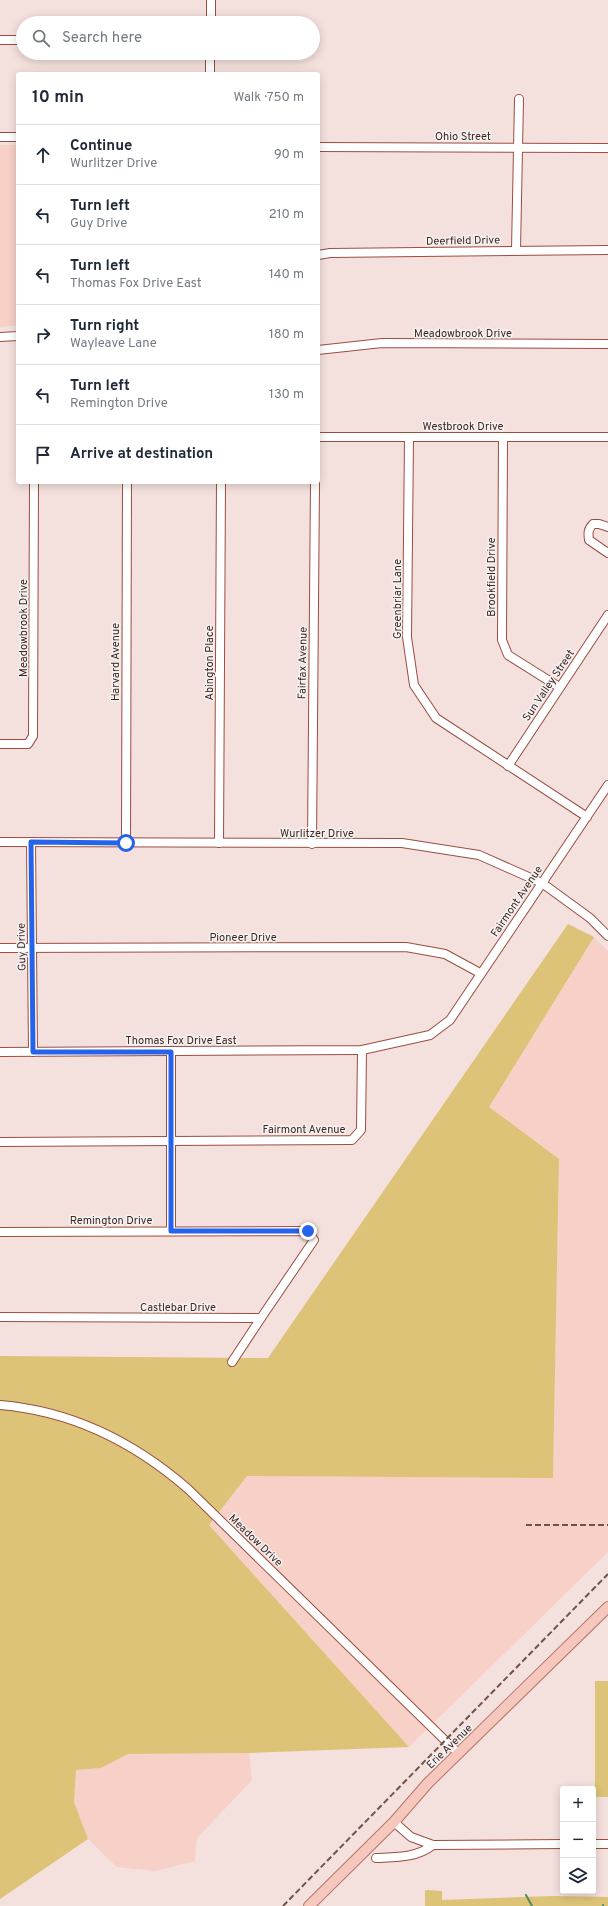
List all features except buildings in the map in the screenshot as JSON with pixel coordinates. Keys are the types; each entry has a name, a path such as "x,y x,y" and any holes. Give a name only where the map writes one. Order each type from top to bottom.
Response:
{"main road":[{"name":"Erie Avenue","path":"309,1906 394,1822 428,1783 458,1753 608,1607"}],"street":[{"path":"211,0 211,16"},
{"path":"0,40 16,40"},
{"path":"210,60 210,72"},
{"path":"516,250 519,99"},
{"path":"0,137 16,137"},
{"name":"Ohio Street","path":"320,147 608,148"},
{"name":"Deerfield Drive","path":"320,255 330,253 608,250"},
{"path":"0,337 16,336"},
{"name":"Meadowbrook Drive","path":"320,350 382,343 608,344"},
{"name":"Westbrook Drive","path":"320,437 608,437"},
{"name":"Greenbriar Lane","path":"409,437 407,637 414,685 436,718 587,817"},
{"name":"Brookfield Drive","path":"503,438 502,640 508,655 559,687"},
{"name":"Meadowbrook Drive","path":"0,744 28,744 33,736 34,484"},
{"name":"Harvard Avenue","path":"126,843 127,484"},
{"name":"Abington Place","path":"219,843 222,484"},
{"name":"Fairfax Avenue","path":"312,844 315,484"},
{"path":"608,527 593,524 589,528 588,533 589,540 608,553"},
{"name":"Sun Valley Street","path":"508,766 608,615"},
{"name":"Fairmont Avenue","path":"0,1142 352,1140 361,1130 362,1050 430,1034 450,1020 480,973 608,785"},
{"name":"Wurlitzer Drive","path":"0,842 312,844 402,843 479,855 542,883 590,918 608,936"},
{"name":"Guy Drive","path":"31,842 33,1052"},
{"name":"Pioneer Drive","path":"0,948 406,947 444,954 480,973"},
{"name":"Thomas Fox Drive East","path":"0,1052 362,1050"},
{"path":"171,1052 171,1231"},
{"name":"Remington Drive","path":"0,1232 308,1231 314,1240 261,1318"},
{"name":"Castlebar Drive","path":"0,1317 261,1318"},
{"path":"232,1362 261,1318"},
{"name":"Meadow Drive","path":"0,1405 40,1410 79,1422 109,1434 156,1463 188,1489 458,1753"},
{"path":"394,1822 411,1837 433,1845 560,1844"},
{"path":"596,1844 608,1844"},
{"path":"376,1858 414,1855 433,1845"}],"shaded area":[{"path":"0,145 16,145 16,325 0,327"},
{"path":"568,924 594,937 489,1107 559,1159 553,1478 247,1476 209,1525 409,1747 249,1753 128,1754 101,1768 76,1770 74,1802 88,1839 0,1899 0,1356 268,1358"},
{"path":"594,937 608,951 608,1552 409,1747 209,1525 247,1476 553,1478 559,1160 489,1107"},
{"path":"595,1681 608,1681 608,1797 596,1797"},
{"path":"249,1753 252,1780 197,1838 195,1861 155,1871 117,1867 88,1839 74,1802 76,1770 101,1768 128,1754"},
{"path":"425,1890 442,1891 442,1900 553,1896 608,1897 608,1906 425,1906"}],"waterway":[{"path":"526,1895 532,1906"}],"railway":[{"path":"526,1525 608,1525"},
{"path":"283,1906 608,1574"}],"route":[{"path":"126,843 31,842 33,1052 171,1052 171,1231 308,1231"}]}
